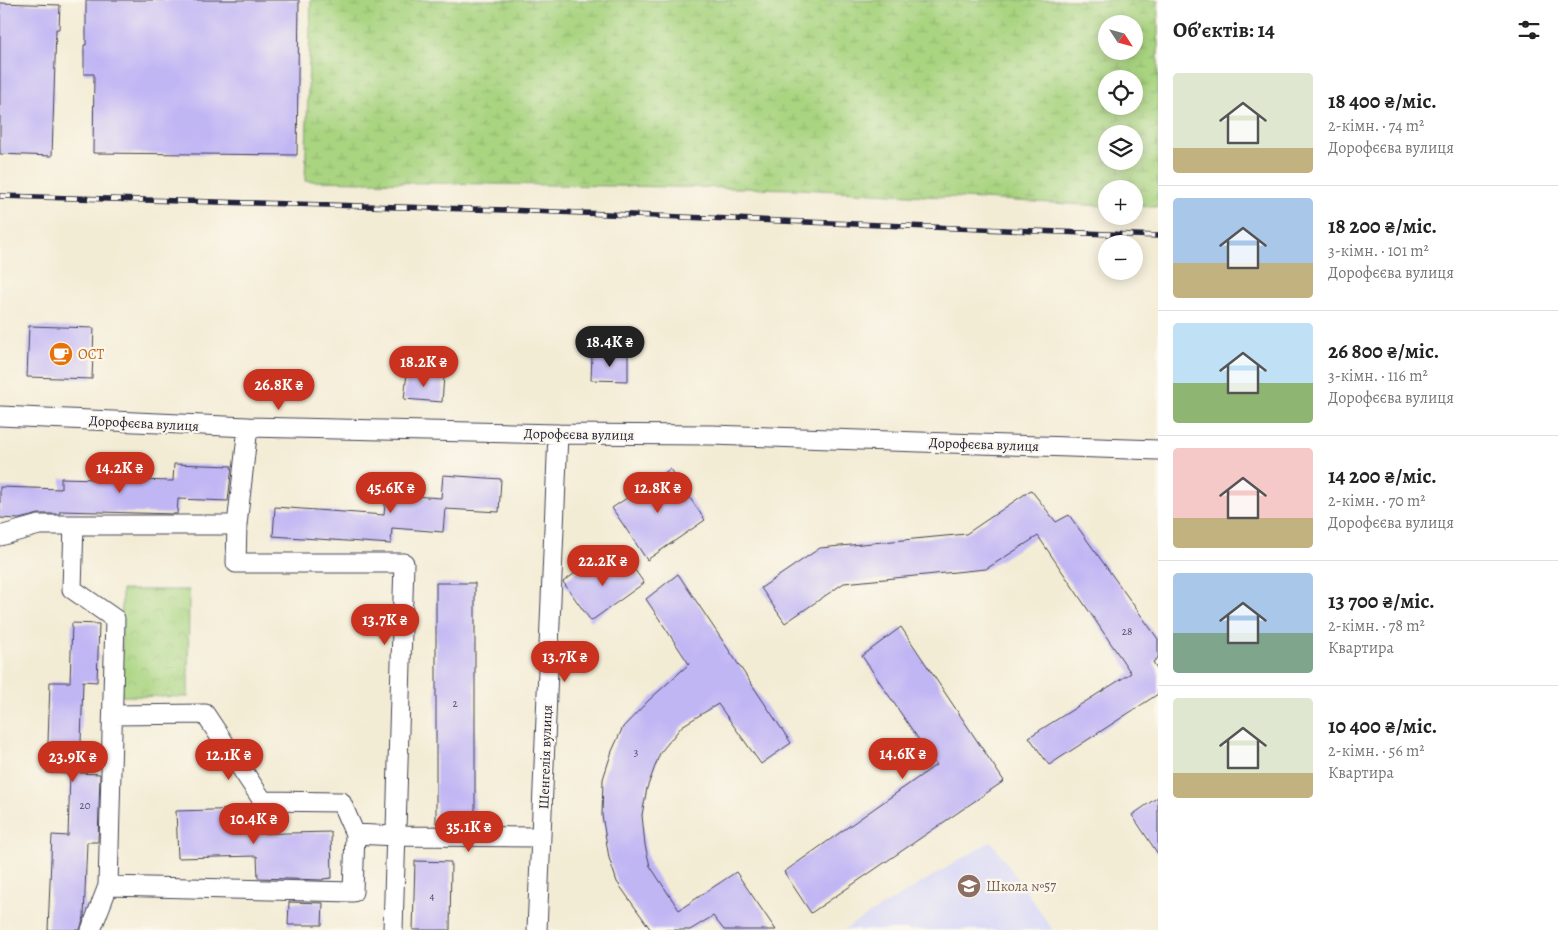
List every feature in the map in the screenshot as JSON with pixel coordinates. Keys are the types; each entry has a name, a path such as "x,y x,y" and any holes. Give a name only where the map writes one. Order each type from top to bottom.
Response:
{"street":[{"name":"Дорофєєва вулиця","path":"0,416 248,427 558,434 712,435 1158,450"},
{"path":"248,427 237,524 236,563 404,563 393,930"},
{"name":"Шенгелія вулиця","path":"537,930 558,434"},
{"path":"0,536 39,525 237,524"},
{"path":"74,525 72,589 115,619 108,886 91,930"},
{"path":"108,886 353,892 355,834 341,802 263,801 205,714 113,715"},
{"path":"355,834 542,837"}],"shaded area":[{"name":"Школа №57","path":"991,841 1053,930 843,930"}],"green space":[{"path":"311,0 1158,0 1158,207 1143,206 1143,180 1098,180 1098,206 802,189 305,181"},
{"path":"122,590 189,590 188,697 121,696"}],"building":[{"path":"86,0 299,0 297,155 93,153 94,74 84,74"},
{"path":"0,3 60,5 59,29 56,29 52,156 0,154"},
{"path":"29,326 94,328 92,379 27,377"},
{"path":"592,354 628,355 628,381 591,380"},
{"path":"407,373 444,376 442,402 404,399"},
{"path":"174,464 232,466 228,501 178,499 177,514 60,511 60,514 39,514 19,519 0,518 0,487 61,489 61,478 173,481"},
{"path":"670,469 705,520 647,560 612,508"},
{"path":"443,475 501,479 499,512 445,509 443,532 392,528 391,544 273,536 275,507 384,515 386,494 441,498"},
{"path":"1031,490 1056,522 1069,515 1158,639 1158,658 1153,662 1158,670 1158,694 1049,765 1029,737 1131,673 1038,536 986,569 844,583 785,623 761,588 820,548 966,534"},
{"path":"614,557 622,569 630,563 644,583 591,621 563,582 586,565 592,573"},
{"path":"678,574 791,743 761,764 718,704 682,726 660,753 647,788 642,815 645,845 650,866 679,910 736,872 776,930 724,930 713,916 690,930 651,930 617,882 609,858 602,815 603,779 612,751 623,727 649,700 689,664 646,599"},
{"path":"436,583 475,583 475,823 436,823"},
{"path":"72,623 99,624 97,682 83,681 80,773 100,774 98,842 87,842 84,917 80,930 48,930 52,835 68,836 70,774 47,773 50,682 70,682"},
{"path":"901,627 1004,781 811,913 784,872 936,765 862,656"},
{"path":"1158,797 1158,854 1132,815"},
{"path":"247,809 248,834 331,832 332,878 323,880 258,878 257,856 178,858 176,811"},
{"path":"415,861 451,862 450,930 413,930"},
{"path":"289,902 323,903 322,925 288,925"}],"railway":[{"path":"0,196 506,210 1158,236"}],"place":[{"name":"ОСТ","path":"61,354"},
{"name":"Школа №57","path":"969,886"}]}
